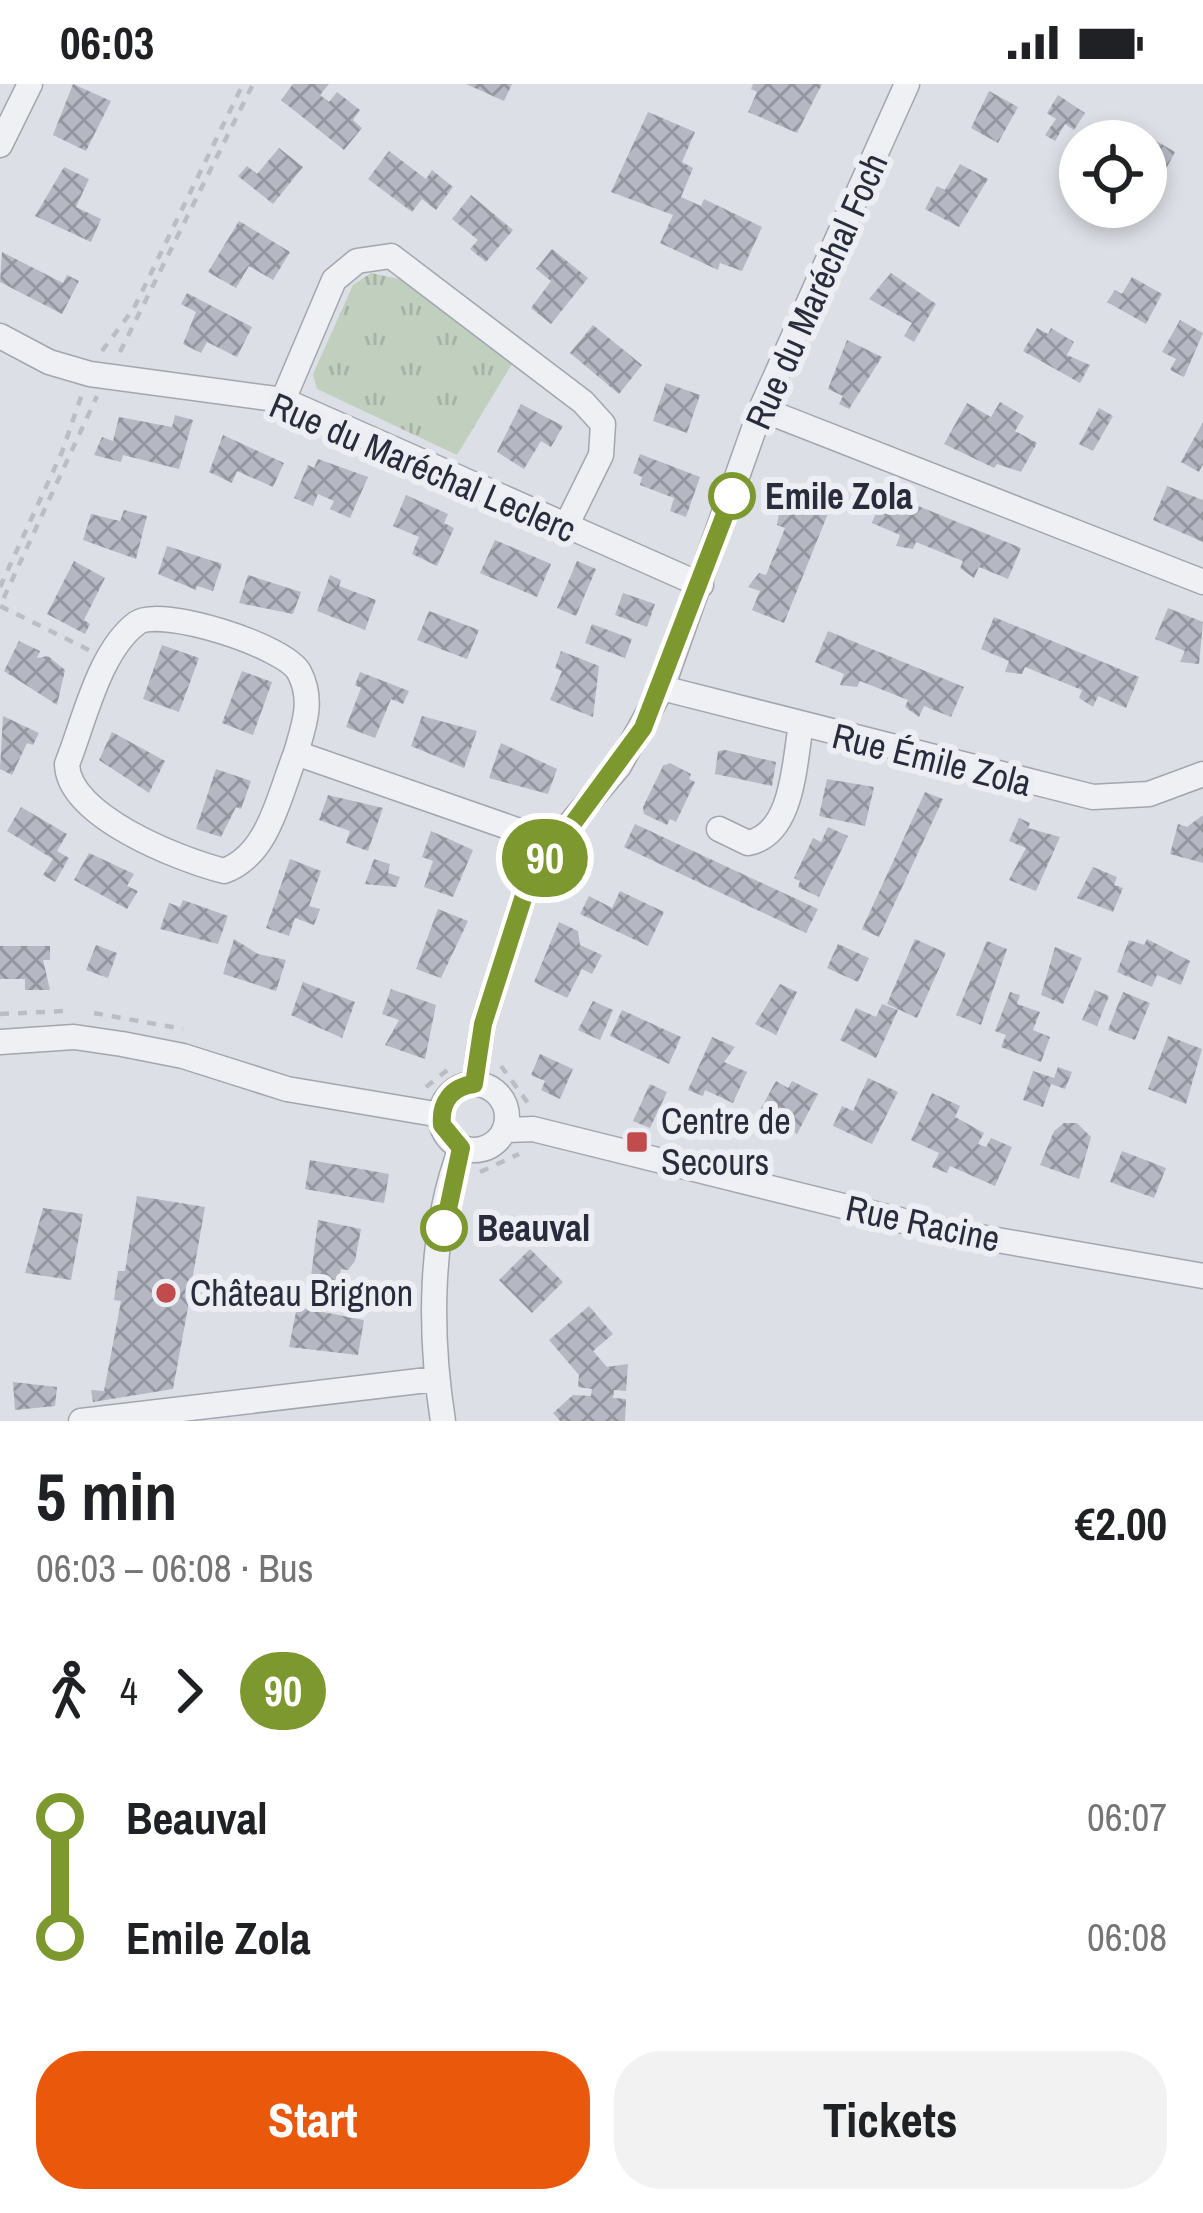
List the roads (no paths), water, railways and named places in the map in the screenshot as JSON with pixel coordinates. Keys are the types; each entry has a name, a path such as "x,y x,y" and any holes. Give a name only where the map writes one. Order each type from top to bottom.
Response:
{"street":[{"path":"0,145 29,84"},
{"name":"Rue du Maréchal Foch","path":"474,1084 475,1055 508,935 527,886 554,843 619,766 662,688 761,409 907,84"},
{"path":"283,400 334,280 358,261 392,256 583,402 603,424 601,455 566,526"},
{"name":"Rue du Maréchal Leclerc","path":"0,336 95,381 283,400 701,585"},
{"path":"761,409 1203,582"},
{"path":"161,615 277,651 296,666 308,691 296,753 258,848 242,864 224,871 148,843 78,798 67,780 67,764 122,637 141,619 161,615"},
{"name":"Rue Émile Zola","path":"662,688 1093,797 1149,794 1203,774"},
{"path":"718,829 748,843 771,833 784,808 801,725"},
{"path":"296,753 554,843"},
{"path":"0,1042 74,1037 122,1044 183,1056 287,1089 441,1115"},
{"path":"474,1084 502,1099 506,1130 482,1150 461,1148 446,1135 441,1115 455,1090 474,1084"},
{"name":"Rue Racine","path":"506,1130 533,1129 940,1230 1203,1276"},
{"path":"443,1421 433,1307 449,1188 461,1148"},
{"path":"81,1421 436,1379"}],"place":[{"name":"Emile Zola","path":"732,496"},
{"name":"Centre de Secours","path":"637,1142"},
{"name":"Beauval","path":"444,1228"},
{"name":"Château Brignon","path":"166,1293"}]}
